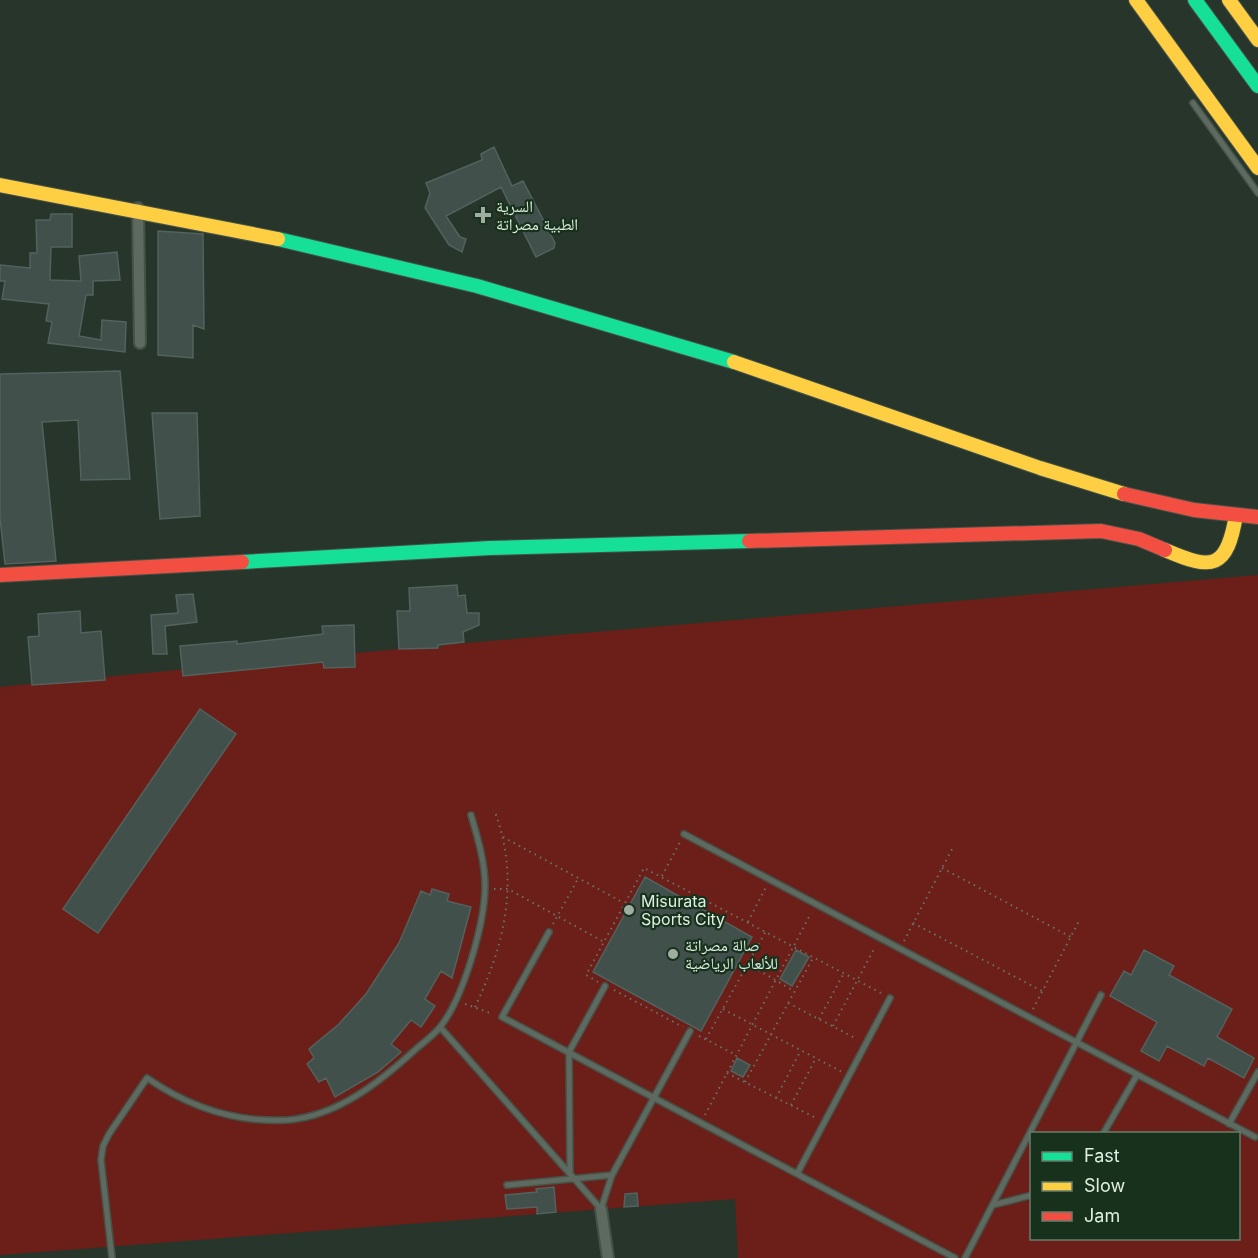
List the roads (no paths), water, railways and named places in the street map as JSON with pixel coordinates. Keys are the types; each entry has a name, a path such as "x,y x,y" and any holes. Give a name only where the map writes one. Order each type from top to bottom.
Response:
{"main road":[{"path":"1136,0 1258,168"},
{"path":"1195,0 1258,86"},
{"path":"1229,0 1258,40"},
{"path":"0,185 138,208 373,261 567,312 757,369 1080,482 1168,505 1258,516"},
{"path":"0,575 490,548 1101,531 1149,542 1197,563 1214,562 1229,551 1234,537 1236,515"}],"street":[{"path":"138,208 140,343"},
{"path":"602,1209 608,1258"}],"lane":[{"path":"1193,103 1258,193"},
{"path":"112,1258 101,1160 103,1146 147,1078 193,1104 224,1115 256,1120 289,1120 319,1113 356,1096 380,1080 440,1027 454,1001 473,952 482,918 485,888 484,860 471,815"},
{"path":"684,834 1255,1137"},
{"path":"549,932 502,1017 955,1258"},
{"path":"572,1176 569,1052 605,986"},
{"path":"1031,1132 1101,995"},
{"path":"797,1174 890,998"},
{"path":"440,1027 602,1209"},
{"path":"602,1209 612,1175 690,1031"},
{"path":"1229,1124 1258,1072"},
{"path":"1104,1132 1137,1075"},
{"path":"965,1258 1030,1134"},
{"path":"507,1185 572,1176 612,1175"},
{"path":"993,1205 1030,1196"}],"place":[{"name":"السرية الطبية مصراتة","path":"483,215"},
{"name":"Misurata Sports City","path":"629,910"},
{"name":"صالة مصراتة للألعاب الرياضية","path":"673,954"}]}
